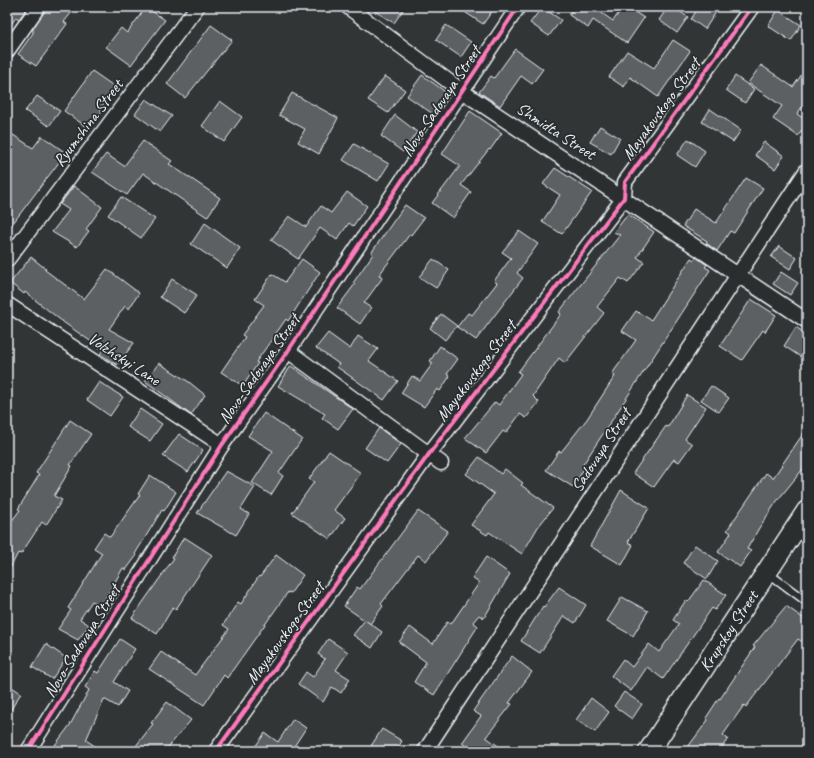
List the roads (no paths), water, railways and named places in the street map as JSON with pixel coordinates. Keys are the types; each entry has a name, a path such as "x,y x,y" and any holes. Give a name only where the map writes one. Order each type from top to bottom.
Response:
{"main road":[{"name":"Krupskoy Street","path":"650,751 807,510"}],"street":[{"path":"7,51 38,7"},
{"name":"Ryumshina Street","path":"7,260 197,7"},
{"name":"Shmidta Street","path":"348,7 463,92 624,198 737,276 807,321"},
{"name":"Novo-Sadovaya Street","path":"28,751 222,445 288,351 463,92 518,7"},
{"name":"Mayakovskogo Street","path":"216,751 429,454 624,198 625,182 752,7"},
{"name":"Sadovaya Street","path":"425,751 807,170"},
{"name":"Volzhskyi Lane","path":"7,304 222,445"},
{"path":"288,351 442,463"}],"lane":[{"path":"766,572 807,602"}]}
